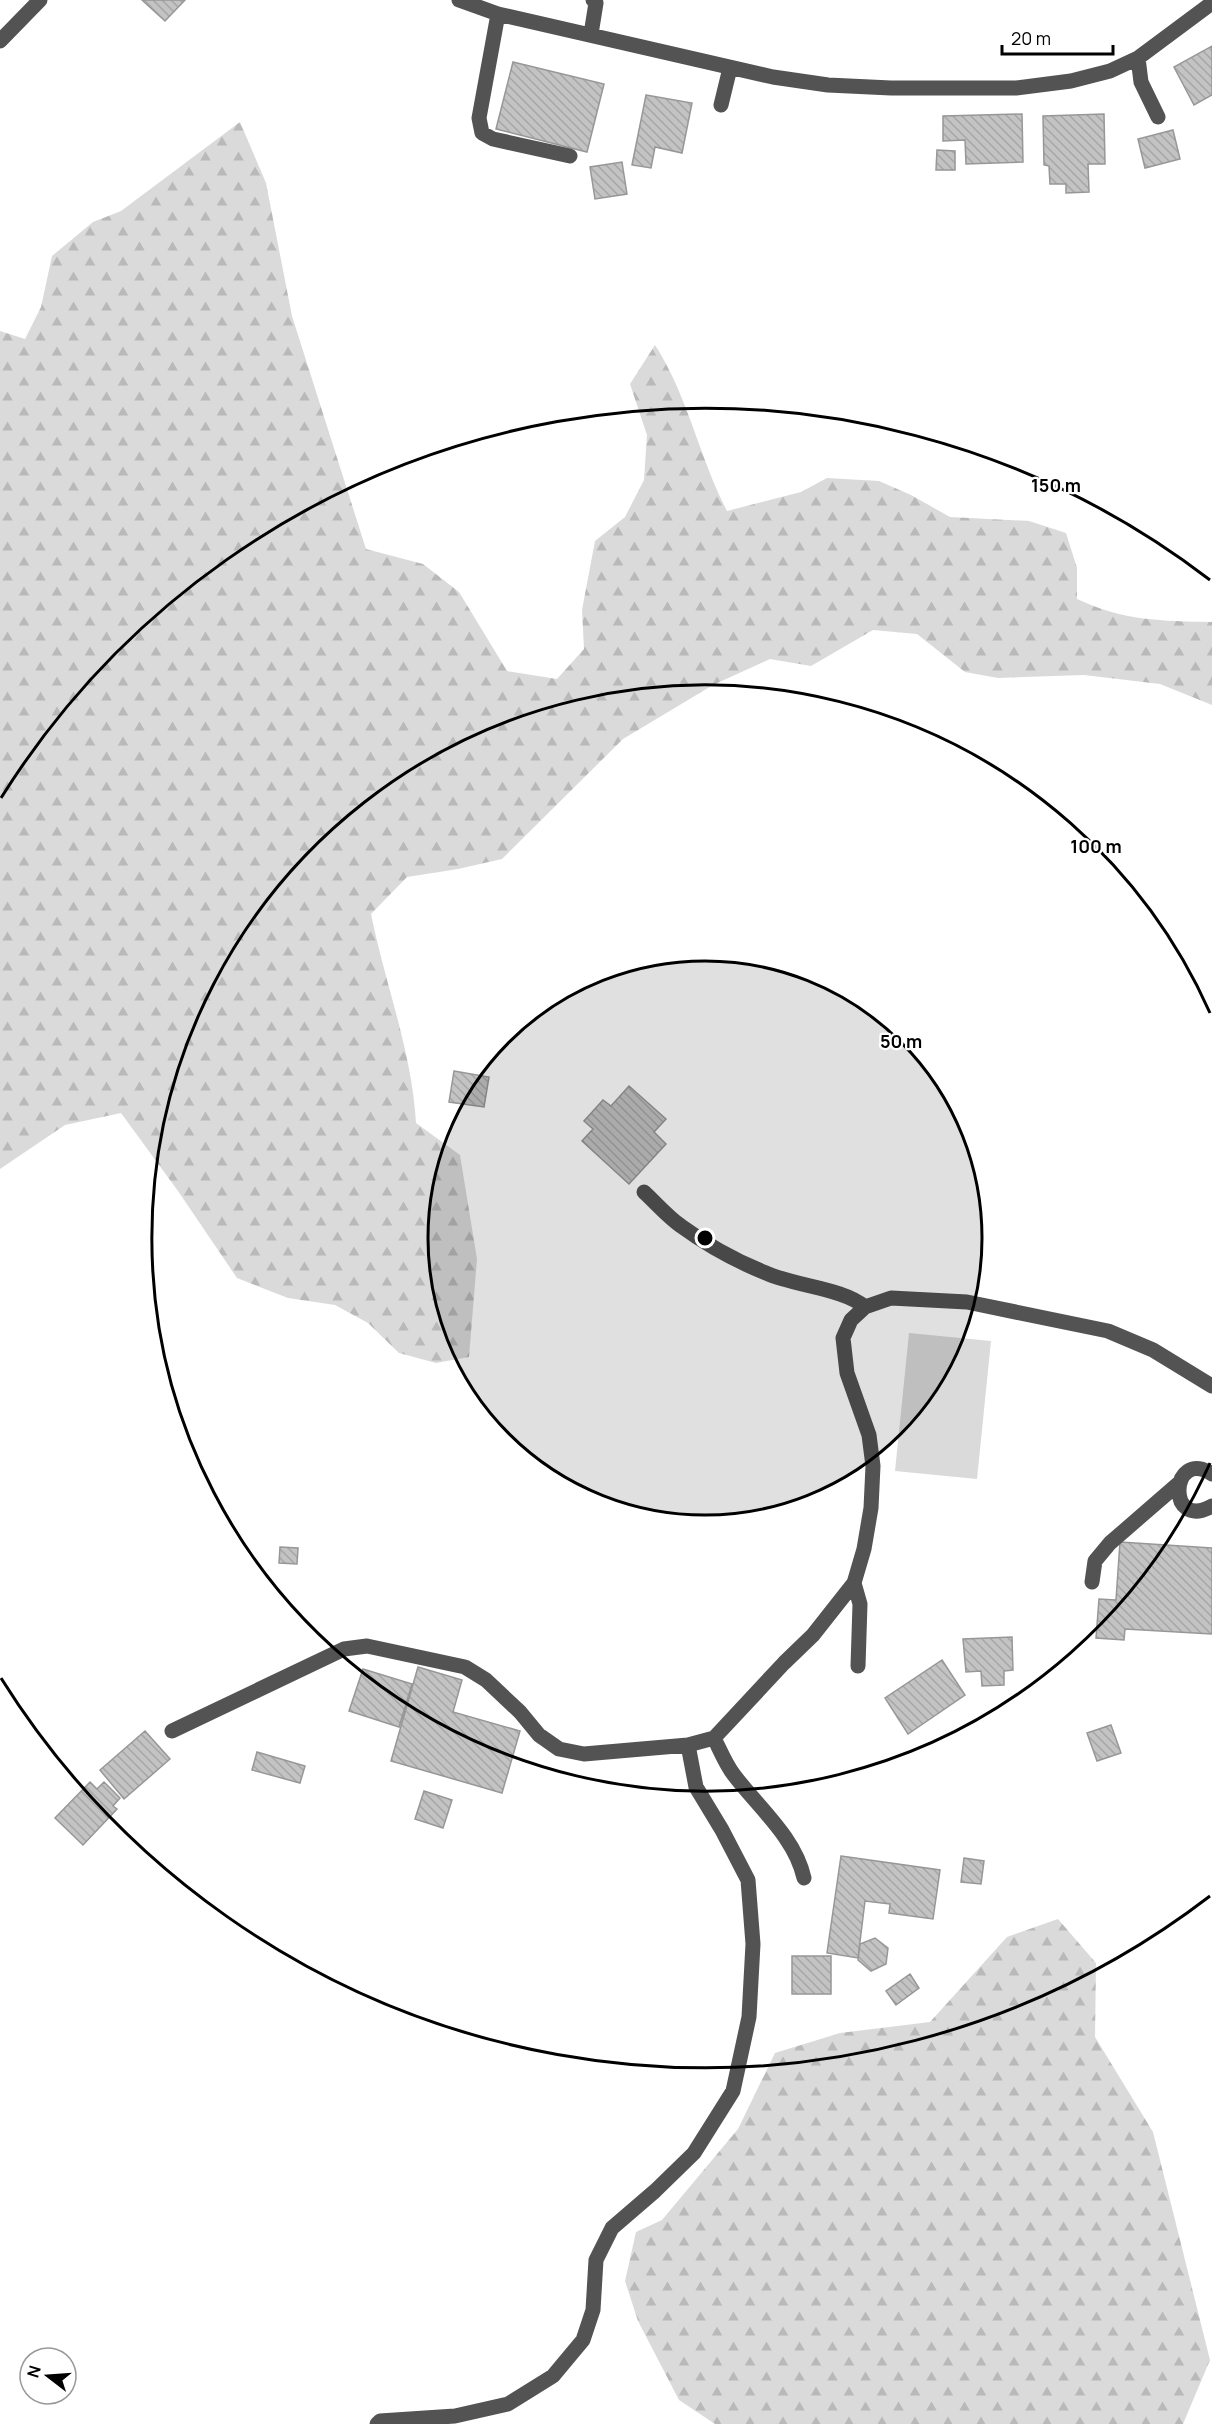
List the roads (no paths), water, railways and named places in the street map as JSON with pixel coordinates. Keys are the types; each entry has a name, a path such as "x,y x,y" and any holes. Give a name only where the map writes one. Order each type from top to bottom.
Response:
{"street":[{"path":"0,41 40,0"},
{"path":"459,0 498,14 730,68 828,85 891,88 1016,88 1081,79 1110,71 1138,58 1212,3"},
{"path":"591,34 596,15 596,3 593,0"},
{"path":"498,14 479,118 482,133 494,139 570,156"},
{"path":"1138,58 1141,82 1158,117"},
{"path":"721,105 730,68"},
{"path":"644,1192 680,1225 715,1248 766,1274 856,1300 865,1307"},
{"path":"172,1731 344,1649 367,1646 465,1667 486,1680 520,1712 539,1736 559,1749 584,1754 688,1745 714,1738 813,1635 854,1583 871,1508 873,1466 869,1435 847,1373 843,1338 850,1320 865,1307 891,1298 967,1302 1108,1331 1153,1350 1212,1386"},
{"path":"1092,1582 1095,1561 1110,1542 1178,1484 1182,1476 1198,1469 1212,1474"},
{"path":"1178,1484 1180,1501 1187,1507 1195,1511 1212,1506"},
{"path":"854,1583 860,1604 858,1666"},
{"path":"714,1738 732,1773 776,1825 800,1861 804,1878"},
{"path":"377,2424 380,2421 455,2416 508,2404 553,2376 583,2340 594,2310 596,2260 612,2228 655,2192 694,2153 733,2091 749,2017 753,1944 748,1880 696,1787 688,1745"}]}
